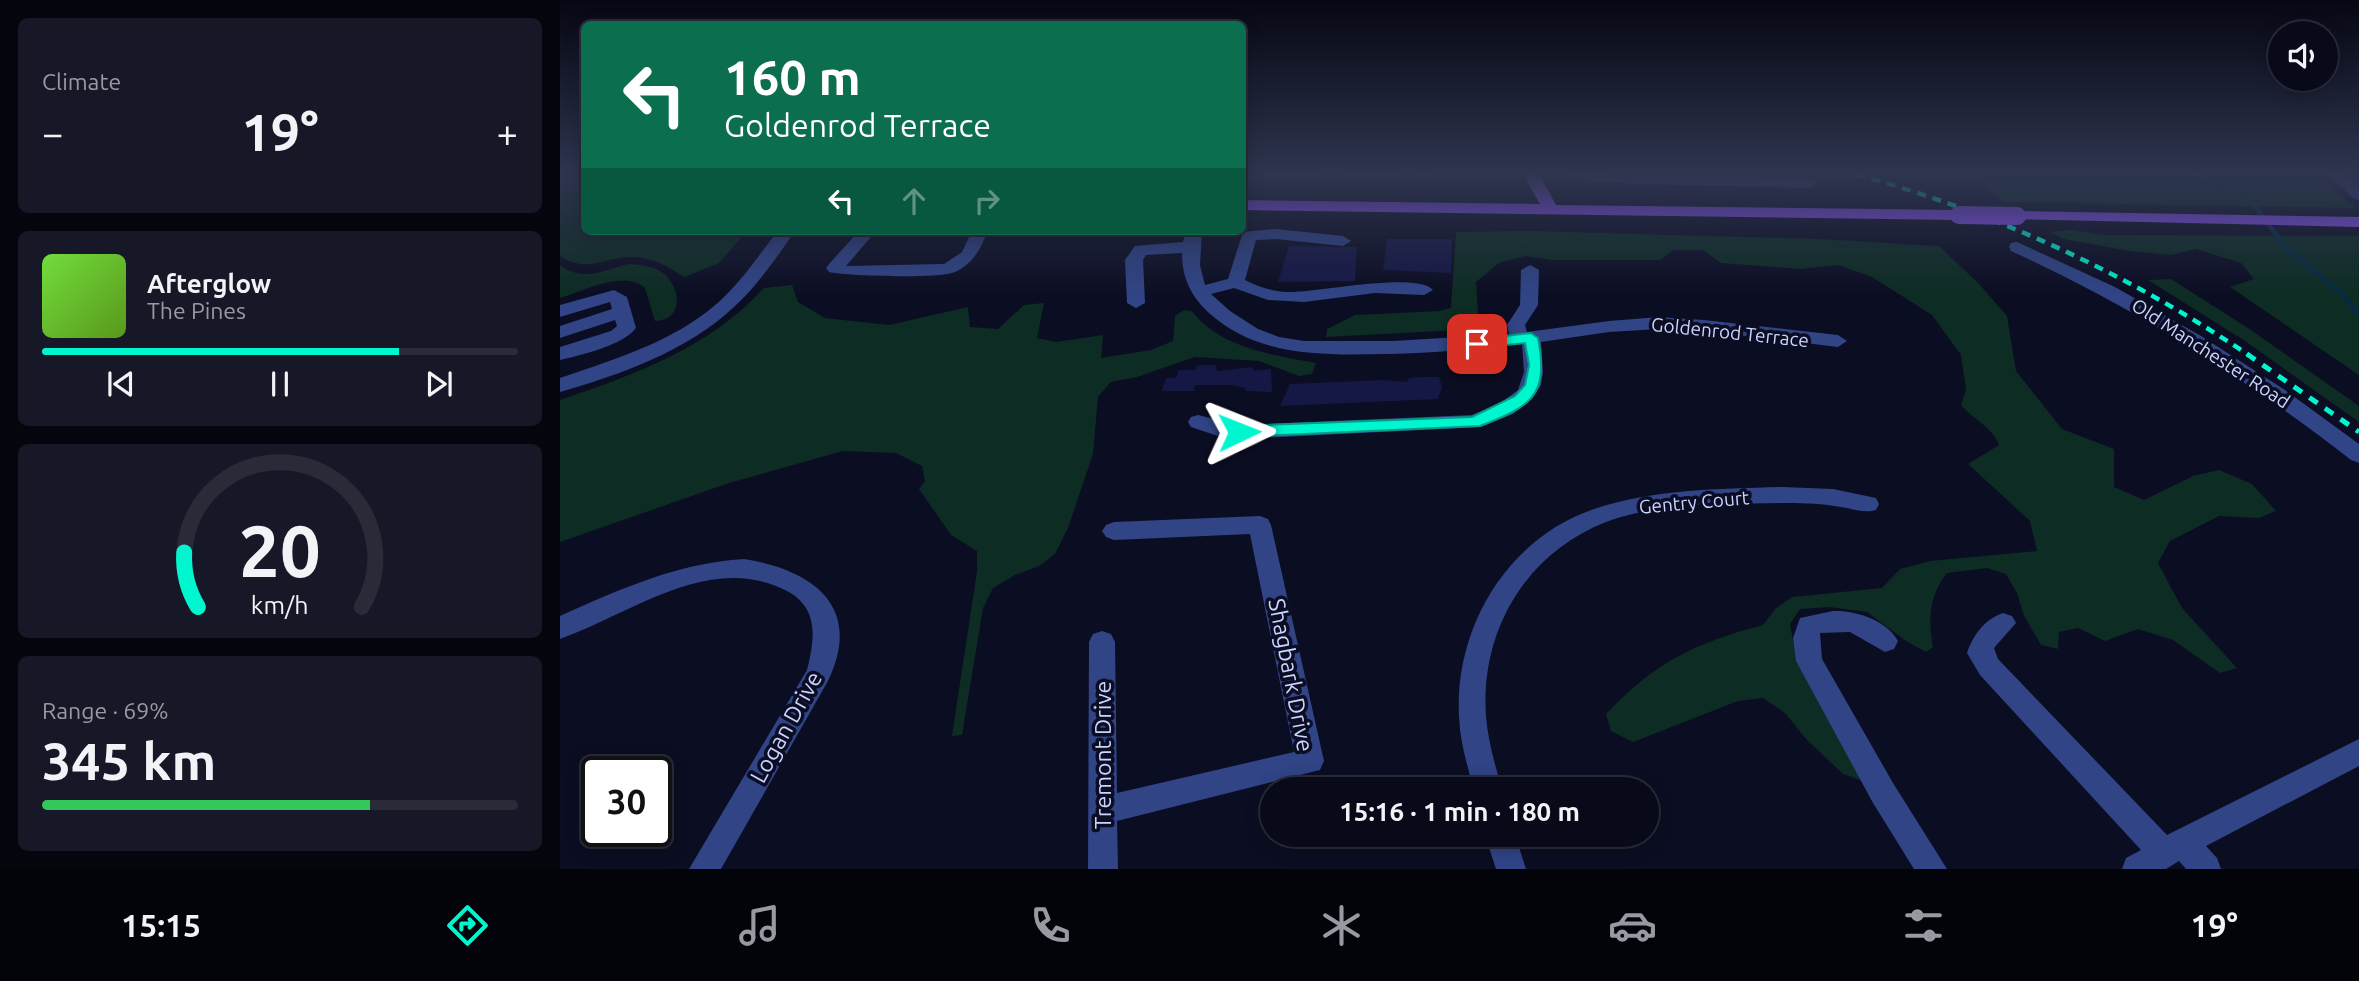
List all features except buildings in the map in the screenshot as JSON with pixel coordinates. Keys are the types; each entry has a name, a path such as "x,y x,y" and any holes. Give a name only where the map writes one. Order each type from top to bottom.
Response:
{"main road":[{"path":"1933,215 2359,222"}],"street":[{"path":"1236,282 1249,236 1276,234 1343,241"},
{"path":"560,385 619,364 696,328 725,306 748,282 784,235"},
{"path":"864,235 835,268 847,271 941,271 964,261 978,235"},
{"path":"1136,303 1134,260 1141,250 1192,239 1189,264 1199,292 1236,282"},
{"name":"Old Manchester Road","path":"2017,247 2118,294 2205,344 2359,454"},
{"path":"1198,422 1221,430 1239,432 1474,422 1501,412 1521,400 1532,386 1536,365 1525,338 1516,325 1529,305 1530,270"},
{"path":"1236,282 1246,289 1264,294 1313,297 1375,288 1424,290"},
{"name":"Goldenrod Terrace","path":"1199,292 1216,309 1245,330 1280,342 1356,348 1477,344 1589,328 1660,323 1710,326 1790,339 1838,341"},
{"path":"560,310 614,295 618,297 626,328 622,334 560,354"},
{"path":"560,332 622,312"},
{"name":"Gentry Court","path":"1485,777 1472,708 1474,668 1481,635 1493,607 1513,578 1554,540 1597,517 1626,508 1689,499 1817,494 1868,504"},
{"name":"Shagbark Drive","path":"1103,810 1310,761 1260,525 1114,531"},
{"name":"Logan Drive","path":"560,628 653,587 713,571 739,568 776,574 795,583 814,597 824,613 826,648 819,673 704,869"},
{"path":"1885,641 1862,624 1838,619 1809,625 1806,638 1809,661 1825,693 1932,869"},
{"path":"2003,623 1983,643 1980,653 1989,667 2174,847 2206,869"},
{"name":"Tremont Drive","path":"1102,642 1103,869"},
{"path":"2137,869 2174,847 2359,752"},
{"path":"1504,847 1511,869"}],"green space":[{"path":"560,215 581,215 581,235 744,235 719,263 684,277 658,262 644,258 629,257 594,264 578,264 560,256"},
{"path":"2073,230 2103,235 2359,236 2359,375 2230,287 2254,279 2241,263 2196,249 2171,255 2130,251 2064,239 2050,232"},
{"path":"1530,231 1820,239 1939,246 1979,284 2007,316 2016,371 2062,429 2114,449 2114,487 2144,500 2193,476 2219,470 2252,484 2276,511 2259,518 2219,516 2170,541 2158,563 2182,608 2237,668 2220,673 2173,640 2138,629 2105,641 2078,628 2059,632 2058,649 2041,645 2024,616 2017,593 2006,574 1987,568 1947,573 1933,599 1930,617 1933,647 1926,652 1906,641 1867,612 1829,607 1800,609 1790,624 1794,646 1857,764 1860,780 1843,774 1806,739 1785,713 1763,698 1738,701 1633,742 1611,731 1606,714 1659,668 1696,647 1763,625 1775,609 1792,597 1882,588 1900,569 1930,561 2037,551 2030,521 1968,464 1999,445 1988,429 1961,405 1966,389 1961,355 1932,315 1872,277 1839,265 1800,269 1721,263 1703,250 1673,250 1661,260 1554,260 1525,256 1499,263 1476,282 1479,329 1326,337 1327,329 1355,315 1439,311 1451,308 1456,232"},
{"path":"628,264 652,268 667,277 676,292 676,308 672,315 655,321 645,288 626,281 603,284 560,298 560,265 577,273 593,274"},
{"path":"2171,279 2251,330 2359,406 2359,422 2245,341 2148,280"},
{"path":"792,285 798,302 825,318 889,325 968,307 970,327 998,329 1024,305 1044,303 1037,338 1056,342 1103,335 1101,358 1151,350 1173,341 1175,316 1184,310 1192,311 1204,324 1232,342 1265,353 1316,363 1312,374 1299,376 1259,361 1195,357 1137,377 1111,382 1098,397 1093,454 1068,528 1055,554 1039,566 1015,575 993,588 983,608 962,735 952,736 977,571 977,551 951,535 919,489 925,481 922,466 896,453 843,451 729,483 560,542 560,400 670,357 720,327 764,288"}],"waterway":[{"path":"2261,215 2286,248 2343,295 2359,315"}],"railway":[{"path":"1978,215 2109,272 2157,298 2248,355"},
{"path":"2248,355 2359,432"}],"route":[{"path":"1239,432 1474,422 1501,412 1521,400 1532,386 1536,365 1531,338 1477,344"}]}
